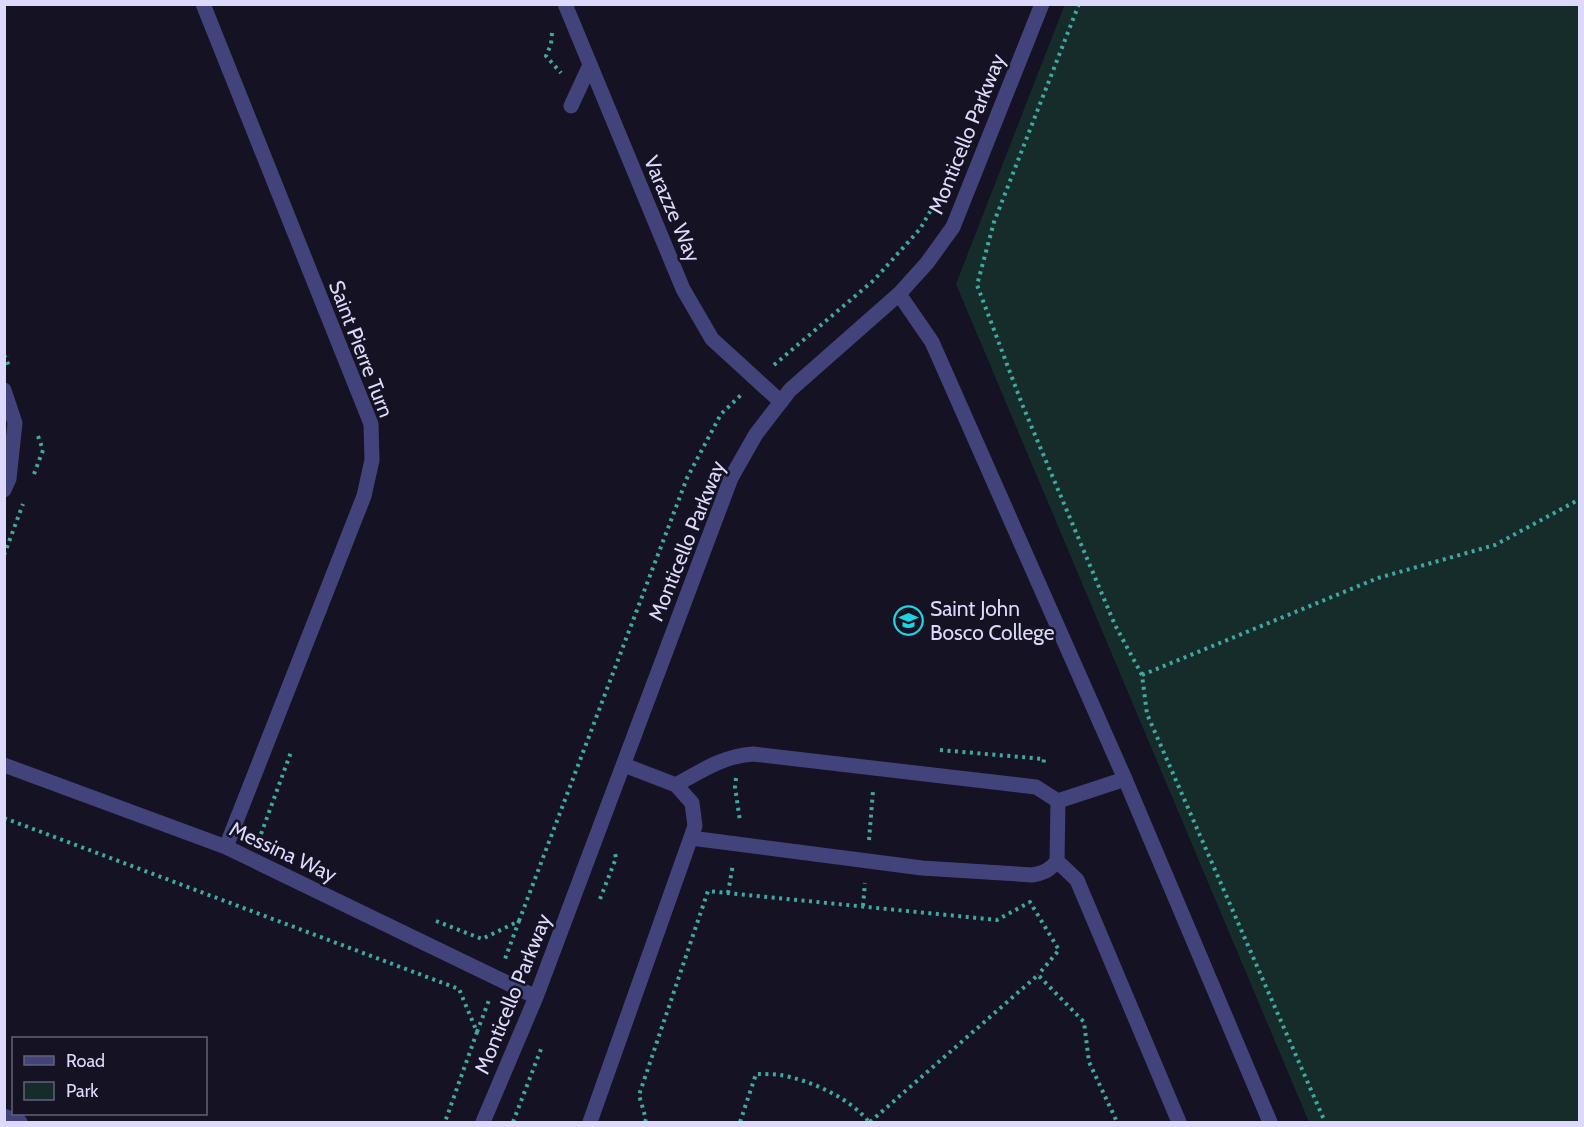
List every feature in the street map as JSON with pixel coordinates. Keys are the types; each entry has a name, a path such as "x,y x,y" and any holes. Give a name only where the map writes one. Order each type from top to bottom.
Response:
{"street":[{"name":"Saint Pierre Turn","path":"203,4 370,424 372,460 364,496 226,847"},
{"name":"Varazze Way","path":"565,4 683,289 712,339 781,402"},
{"name":"Monticello Parkway","path":"483,1122 536,997 731,478 756,434 790,390 899,294 927,263 953,227 1042,4"},
{"path":"571,106 590,64"},
{"path":"899,294 932,342 1125,779 1270,1122"},
{"path":"4,390 15,423 9,479 4,490"},
{"path":"676,785 718,761 753,754 1036,787 1058,801"},
{"name":"Messina Way","path":"4,765 226,847 536,997"},
{"path":"590,1122 695,826 692,803 676,785 624,765"},
{"path":"1058,801 1125,779"},
{"path":"691,838 922,868 1042,874 1057,861 1058,801"},
{"path":"1057,861 1077,880 1179,1122"},
{"path":"4,1116 20,1122"}],"path":[{"path":"1079,4 994,222 977,285 1022,404 1077,537 1115,625 1142,675 1147,714 1325,1122"},
{"path":"1142,675 1378,578 1495,545 1580,499"},
{"path":"261,834 293,744"},
{"path":"728,893 740,821 735,787 739,755"},
{"path":"863,906 875,768"},
{"path":"4,818 459,989 477,1032 445,1122"},
{"path":"645,1122 639,1095 708,891 997,920 1030,902 1059,950 1038,975 869,1122 847,1102 813,1084 779,1075 756,1074 740,1122"},
{"path":"1038,975 1084,1022 1089,1062 1117,1122"}],"green space":[{"path":"1065,4 1579,5 1579,1122 1309,1122 956,284"}],"place":[{"name":"Saint John Bosco College","path":"909,621"}]}
